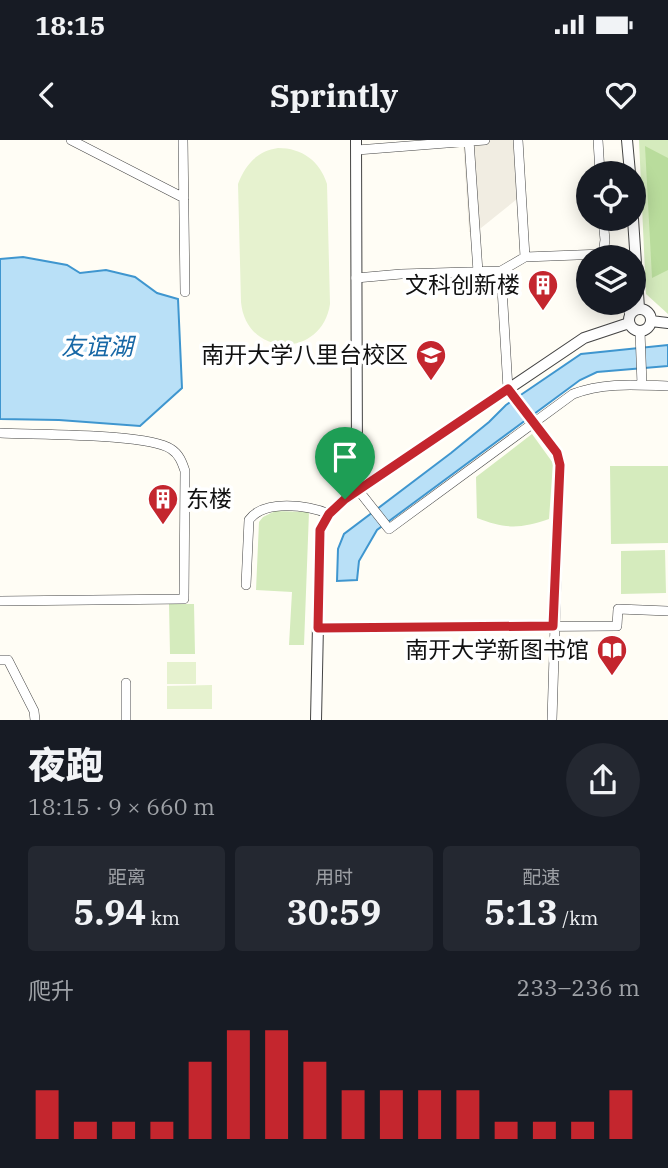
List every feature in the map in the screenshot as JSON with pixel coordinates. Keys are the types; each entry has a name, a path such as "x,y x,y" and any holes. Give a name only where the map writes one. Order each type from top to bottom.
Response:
{"street":[{"path":"71,140 184,198"},
{"path":"183,140 185,292"},
{"path":"345,499 357,461 357,145 485,140"},
{"path":"518,140 525,257"},
{"path":"598,140 599,161"},
{"path":"627,140 629,161"},
{"path":"469,141 478,272"},
{"path":"356,278 501,271 525,257 576,256"},
{"path":"501,271 508,389 557,453 560,465 551,720"},
{"path":"633,315 631,328 640,331 647,328 650,321 649,313 646,313"},
{"path":"316,720 320,530 329,514 345,499 583,338 633,315"},
{"path":"650,321 668,323"},
{"path":"640,331 642,385"},
{"path":"359,491 388,529 573,394 592,387 668,386"},
{"path":"0,433 148,441 173,450 185,471 184,599 0,601"},
{"path":"246,585 249,520 255,513 269,508 293,507 320,510 329,514"},
{"path":"318,628 617,626 618,609 668,611"},
{"path":"0,660 8,660 34,711 35,720"},
{"path":"126,683 127,720"}],"green space":[{"path":"639,140 668,140 668,314 646,294 646,245 644,245 643,231 646,231 646,161 640,161"},
{"path":"645,146 668,158 668,270 652,278 646,161"},
{"path":"278,148 295,150 309,157 320,169 327,184 330,304 324,322 313,335 300,342 284,345 269,342 256,334 246,320 241,302 238,184 253,160 264,152"},
{"path":"532,434 553,463 549,519 513,526 477,518 476,477"},
{"path":"610,466 668,466 668,543 611,544"},
{"path":"275,511 309,512 304,645 289,645 292,592 256,590 259,522"},
{"path":"665,550 666,593 621,594 621,551"},
{"path":"169,604 194,604 195,654 170,654"},
{"path":"167,662 196,662 196,684 167,684"},
{"path":"212,685 212,709 167,709 167,686"}],"shaded area":[{"path":"463,140 518,140 522,195 476,232 469,232"}],"water":[{"name":"友谊湖","path":"23,257 67,265 80,273 106,270 135,277 157,293 178,299 182,388 140,426 0,419 0,259"},
{"path":"668,345 668,366 597,372 580,380 377,530 359,561 357,580 337,581 338,549 344,534 451,453 506,405 581,354"}],"place":[{"name":"文科创新楼","path":"543,312"},
{"name":"南开大学八里台校区","path":"431,382"},
{"name":"东楼","path":"163,526"},
{"name":"南开大学新图书馆","path":"612,677"}],"route":[{"path":"508,389 557,453 560,465 553,626 318,628 320,530 329,514 345,499 508,389"}]}
